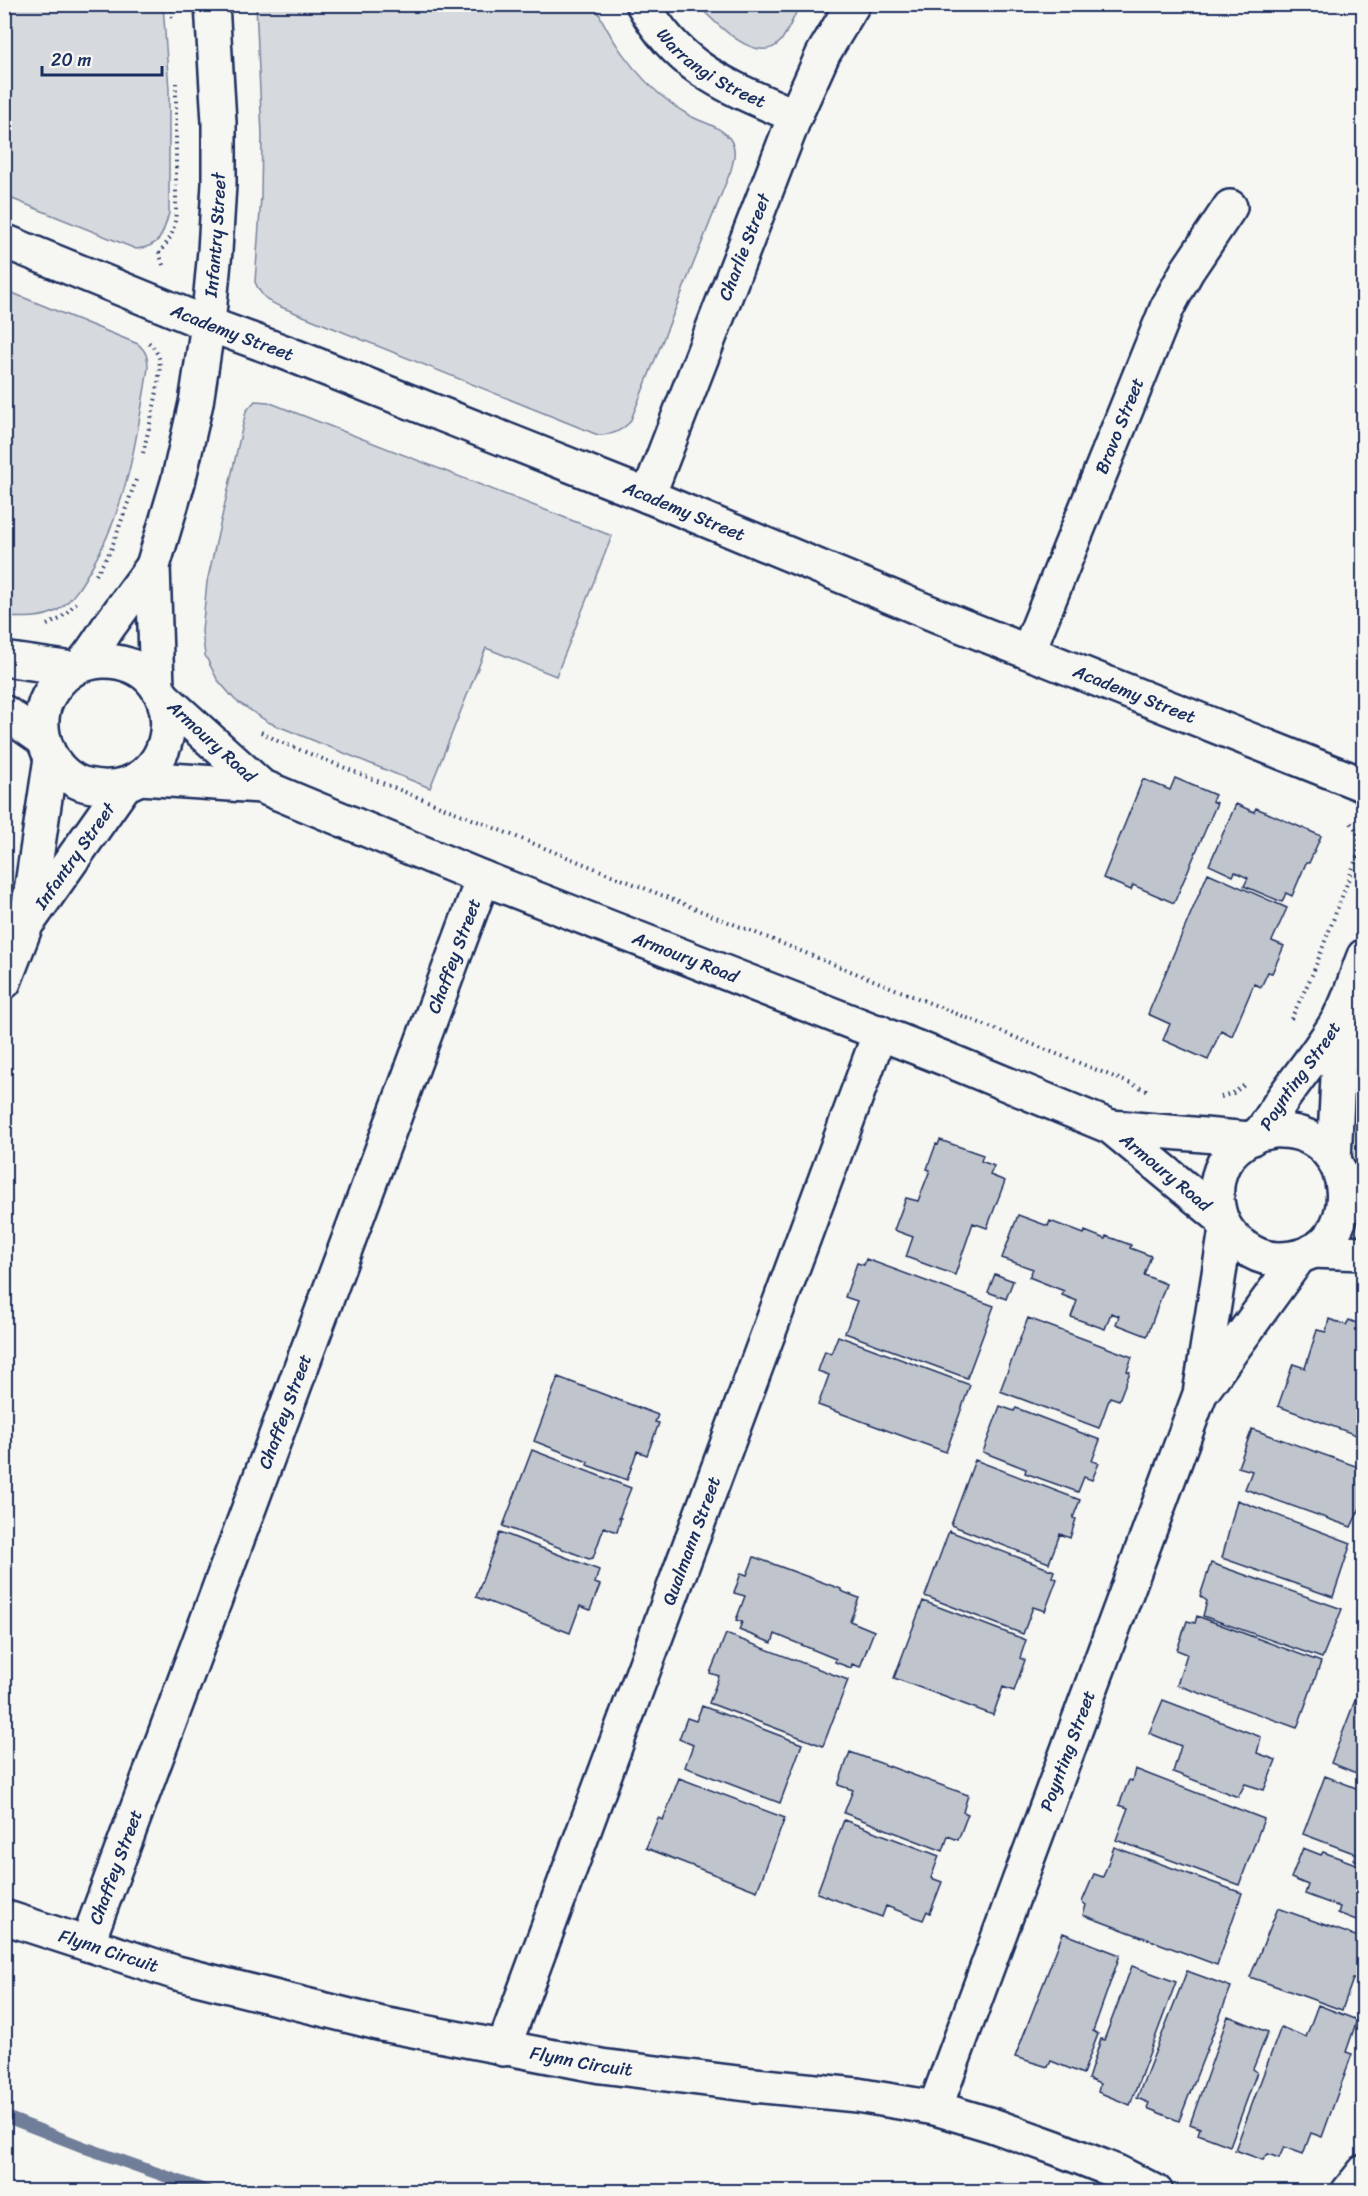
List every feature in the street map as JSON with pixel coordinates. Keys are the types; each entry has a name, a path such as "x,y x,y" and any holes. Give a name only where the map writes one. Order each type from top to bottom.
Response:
{"street":[{"name":"Infantry Street","path":"160,692 153,566 178,482 196,402 208,324 215,251 219,184 217,61 212,4"},
{"name":"Warrangi Street","path":"643,4 660,31 677,50 705,74 795,116"},
{"name":"Charlie Street","path":"648,496 795,116 823,54 853,4"},
{"name":"Bravo Street","path":"1028,652 1167,308 1187,271 1230,207"},
{"name":"Academy Street","path":"4,241 208,324 648,496 1028,652 1364,785"},
{"name":"Infantry Street","path":"78,667 153,566"},
{"path":"4,659 78,667"},
{"path":"4,712 47,749 64,773 82,784 103,788 132,782 154,766 164,751 169,714 160,692 142,672 123,663 102,660 78,667 57,682 47,699 42,720 47,749"},
{"name":"Armoury Road","path":"160,692 261,786 483,878 880,1032 1111,1127 1223,1223"},
{"name":"Infantry Street","path":"4,982 26,925 47,749"},
{"name":"Infantry Street","path":"26,925 132,782"},
{"name":"Armoury Road","path":"132,782 261,786"},
{"name":"Chaffey Street","path":"87,1944 483,878"},
{"name":"Poynting Street","path":"1254,1136 1341,1014 1364,956"},
{"name":"Poynting Street","path":"1337,1164 1341,1014"},
{"name":"Qualmann Street","path":"503,2049 880,1032"},
{"name":"Armoury Road","path":"1111,1127 1254,1136"},
{"path":"1364,1192 1320,1144 1301,1134 1280,1130 1254,1136 1234,1149 1224,1164 1218,1181 1216,1199 1223,1223 1240,1245 1258,1256 1278,1260 1306,1254 1364,1253"},
{"path":"1306,1254 1327,1239 1338,1224 1344,1206 1344,1187 1337,1164"},
{"name":"Poynting Street","path":"935,2108 1200,1394 1223,1223"},
{"name":"Poynting Street","path":"1200,1394 1306,1254"},
{"name":"Flynn Circuit","path":"4,1917 177,1973 381,2024 601,2066 857,2095 935,2108 1056,2148 1117,2172 1156,2192"},
{"path":"1348,2192 1364,2172"}],"path":[{"path":"171,4 173,26"},
{"path":"163,267 159,252 168,243 175,228 176,79"},
{"path":"142,459 159,372 159,358 153,346 143,338"},
{"path":"91,585 111,550 140,470"},
{"path":"44,627 60,620 78,602"},
{"path":"255,729 288,745 1152,1092"},
{"path":"1289,1024 1313,973 1357,857 1360,846 1359,836 1347,819"},
{"path":"1212,1098 1233,1093 1250,1080"}],"shaded area":[{"path":"4,5 163,5 169,89 169,213 165,228 155,243 136,249 5,196"},
{"path":"256,5 595,5 622,53 646,81 674,106 717,128 730,139 734,150 731,170 630,422 619,431 598,435 281,307 262,294 255,282 261,197 262,135"},
{"path":"698,5 800,5 780,42 770,48 760,49 736,39"},
{"path":"5,290 138,344 145,352 148,364 140,420 129,472 103,546 84,581 68,602 58,610 46,615 18,618 5,617"},
{"path":"255,401 268,402 612,536 556,676 486,648 430,788 268,722 235,700 217,679 205,655 202,631 207,582 246,411"}],"building":[{"path":"1175,778 1215,795 1212,801 1217,803 1174,903 1133,885 1131,890 1103,878 1143,779 1170,790"},
{"path":"1236,804 1254,812 1256,808 1321,836 1292,896 1286,893 1282,902 1244,886 1248,878 1235,872 1233,876 1209,865"},
{"path":"1208,873 1287,908 1272,941 1284,946 1272,973 1268,972 1261,987 1254,984 1232,1036 1221,1030 1208,1060 1163,1040 1170,1024 1148,1014"},
{"path":"940,1140 983,1155 981,1161 994,1166 990,1175 1005,1181 987,1228 973,1223 955,1275 906,1257 913,1237 894,1230 906,1198 918,1201 930,1170 927,1169 936,1144 938,1145"},
{"path":"1018,1215 1048,1226 1050,1221 1084,1234 1085,1231 1105,1239 1106,1236 1131,1245 1130,1248 1151,1256 1144,1275 1166,1284 1147,1336 1116,1324 1119,1316 1111,1313 1105,1329 1071,1317 1077,1301 1062,1295 1064,1291 1029,1277 1033,1269 1002,1258"},
{"path":"866,1259 994,1306 967,1378 845,1333 857,1301 845,1297 857,1263 864,1265"},
{"path":"995,1274 1013,1281 1006,1299 988,1292"},
{"path":"1028,1318 1132,1357 1127,1371 1130,1372 1119,1400 1110,1397 1099,1428 1000,1391"},
{"path":"1329,1319 1346,1325 1349,1320 1364,1326 1364,1438 1278,1406 1293,1364 1305,1368 1317,1330 1326,1332"},
{"path":"838,1336 970,1385 946,1452 818,1405 829,1375 818,1371 825,1351 831,1354"},
{"path":"558,1377 658,1415 655,1422 659,1423 647,1455 637,1451 627,1480 534,1441"},
{"path":"1000,1406 1014,1411 1016,1408 1100,1440 1092,1461 1099,1463 1092,1480 1084,1477 1078,1492 1025,1473 1026,1469 983,1452"},
{"path":"1252,1429 1364,1469 1364,1504 1351,1527 1245,1489 1252,1471 1238,1467"},
{"path":"532,1450 631,1488 619,1518 621,1518 617,1532 604,1527 593,1558 589,1559 503,1526"},
{"path":"975,1460 1080,1500 1073,1518 1076,1519 1070,1538 1060,1534 1049,1563 951,1525"},
{"path":"1237,1500 1351,1543 1333,1597 1222,1558"},
{"path":"949,1531 1054,1571 1052,1577 1057,1579 1045,1611 1033,1607 1023,1634 925,1596"},
{"path":"500,1532 599,1570 595,1583 600,1585 590,1610 580,1606 570,1633 476,1597"},
{"path":"754,1557 841,1589 859,1598 850,1621 874,1631 860,1667 852,1664 851,1668 835,1662 836,1659 775,1634 772,1643 739,1630 742,1622 736,1620 745,1596 734,1593 741,1573 747,1575"},
{"path":"1211,1563 1342,1609 1322,1658 1203,1616 1207,1601 1200,1596"},
{"path":"923,1601 1026,1640 1020,1658 1025,1660 1014,1691 1003,1687 993,1715 894,1678"},
{"path":"1197,1616 1321,1662 1297,1728 1177,1685 1187,1654 1177,1650 1187,1621 1195,1623"},
{"path":"726,1634 848,1680 823,1746 709,1703 719,1676 710,1673"},
{"path":"1364,1662 1364,1681 1357,1679"},
{"path":"1359,1690 1364,1692 1364,1776 1331,1763"},
{"path":"1163,1700 1261,1737 1257,1753 1276,1760 1264,1790 1245,1784 1238,1797 1173,1772 1181,1746 1149,1733"},
{"path":"702,1706 802,1744 780,1803 685,1767 693,1745 679,1739 687,1718 696,1721"},
{"path":"850,1752 968,1795 963,1812 968,1814 958,1840 948,1836 943,1851 844,1813 853,1790 838,1785"},
{"path":"1135,1769 1264,1819 1239,1885 1116,1840 1128,1808 1119,1805 1129,1780 1132,1781"},
{"path":"1325,1776 1364,1791 1364,1863 1353,1859 1356,1854 1303,1834"},
{"path":"679,1778 785,1818 757,1891 646,1848 658,1818 663,1820"},
{"path":"844,1820 939,1856 931,1878 942,1882 930,1913 927,1911 923,1920 886,1906 882,1917 817,1893"},
{"path":"1114,1847 1242,1893 1217,1965 1083,1915 1086,1905 1082,1902 1094,1874 1103,1877"},
{"path":"1303,1848 1321,1855 1323,1852 1364,1867 1364,1923 1338,1913 1340,1907 1305,1894 1308,1885 1291,1878"},
{"path":"1278,1908 1364,1939 1364,1976 1362,1981 1353,1979 1342,2010 1250,1977"},
{"path":"1063,1933 1120,1955 1093,2031 1098,2034 1083,2074 1051,2061 1048,2067 1015,2057"},
{"path":"1132,1966 1176,1982 1130,2105 1098,2092 1100,2084 1088,2079 1101,2039 1104,2040"},
{"path":"1187,1971 1231,1987 1179,2121 1147,2108 1149,2103 1137,2098"},
{"path":"1318,2005 1357,2020 1346,2052 1352,2054 1322,2137 1311,2133 1303,2154 1284,2147 1279,2158 1268,2154 1263,2160 1235,2150 1281,2027 1306,2037"},
{"path":"1228,2016 1268,2032 1253,2069 1257,2072 1230,2146 1198,2134 1200,2128 1190,2124"}],"waterway":[{"path":"4,2116 210,2192"}]}
